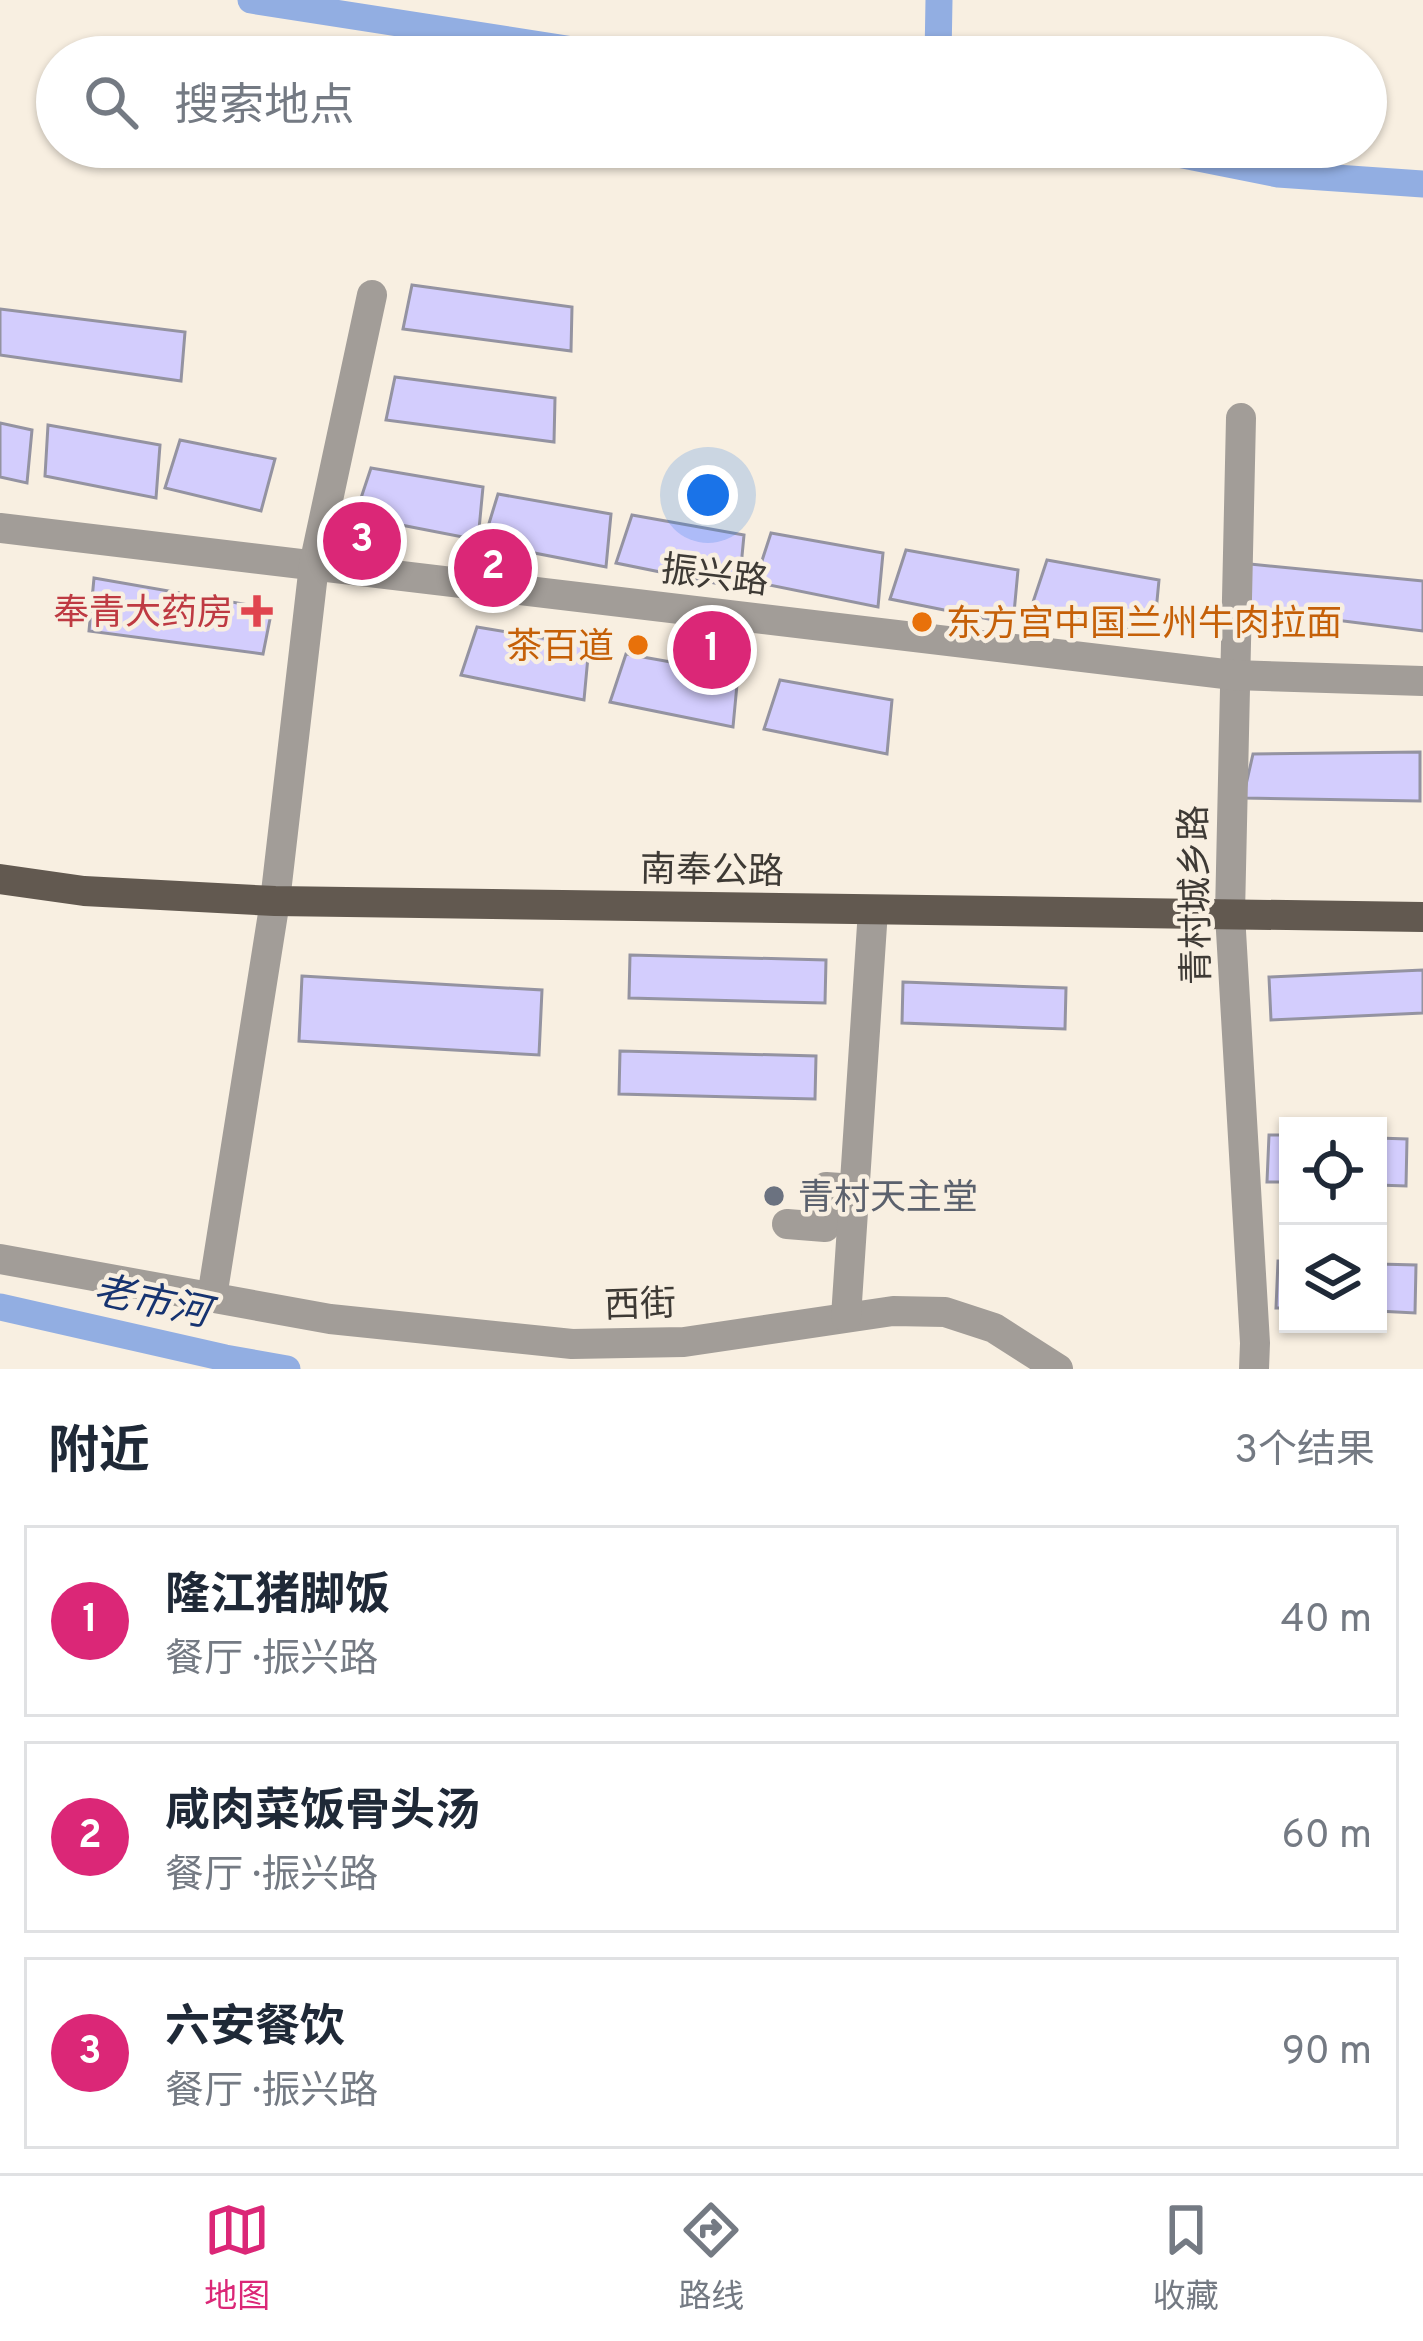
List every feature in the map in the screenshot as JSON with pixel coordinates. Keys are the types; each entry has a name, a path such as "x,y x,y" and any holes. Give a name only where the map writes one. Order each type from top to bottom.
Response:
{"main road":[{"name":"南奉公路","path":"0,879 84,891 275,901 1423,916"}],"street":[{"path":"212,1297 275,901 314,565 372,295"},
{"name":"青村城乡路","path":"1241,418 1230,914 1254,1369"},
{"name":"振兴路","path":"0,528 1233,675 1423,681"},
{"path":"846,1318 873,910"},
{"path":"788,1224 825,1227 826,1186 856,1189"},
{"name":"西街","path":"0,1259 330,1319 572,1344 684,1342 892,1311 945,1312 994,1328 1058,1369"}],"building":[{"path":"412,285 572,307 571,351 403,329"},
{"path":"0,309 185,332 181,381 0,355"},
{"path":"395,377 555,398 554,442 386,420"},
{"path":"0,423 32,430 27,483 0,477"},
{"path":"48,425 160,445 156,498 45,476"},
{"path":"180,440 275,459 261,511 165,488"},
{"path":"371,468 483,487 478,540 355,516"},
{"path":"498,494 611,514 606,567 483,543"},
{"path":"632,515 744,535 739,588 616,563"},
{"path":"771,533 883,553 878,607 755,582"},
{"path":"906,550 1018,570 1013,624 890,599"},
{"path":"1047,560 1159,580 1154,633 1031,608"},
{"path":"1250,564 1423,581 1423,631 1240,608"},
{"path":"94,578 272,609 263,654 89,631"},
{"path":"477,627 589,646 584,700 461,675"},
{"path":"626,654 738,674 733,727 610,702"},
{"path":"780,680 892,700 887,754 764,729"},
{"path":"1420,752 1420,801 1243,798 1253,754"},
{"path":"630,955 826,960 825,1003 629,998"},
{"path":"1423,970 1423,1013 1271,1020 1269,977"},
{"path":"302,976 542,990 539,1055 299,1041"},
{"path":"903,982 1066,988 1065,1029 902,1023"},
{"path":"620,1051 816,1056 815,1099 619,1094"},
{"path":"1269,1135 1279,1135 1279,1182 1267,1182"},
{"path":"1387,1138 1407,1139 1406,1186 1387,1185"},
{"path":"1278,1261 1279,1261 1279,1308"},
{"path":"1387,1264 1416,1265 1415,1313 1387,1311"}],"waterway":[{"path":"251,0 483,36"},
{"path":"938,36 939,0"},
{"path":"1248,168 1423,184"},
{"name":"老市河","path":"0,1307 287,1369"}],"place":[{"name":"六安餐饮","path":"362,541"},
{"name":"咸肉菜饭骨头汤","path":"493,568"},
{"name":"奉青大药房","path":"257,611"},
{"name":"东方宫中国兰州牛肉拉面","path":"922,622"},
{"name":"茶百道","path":"638,645"},
{"name":"隆江猪脚饭","path":"712,650"},
{"name":"青村天主堂","path":"774,1196"}]}
